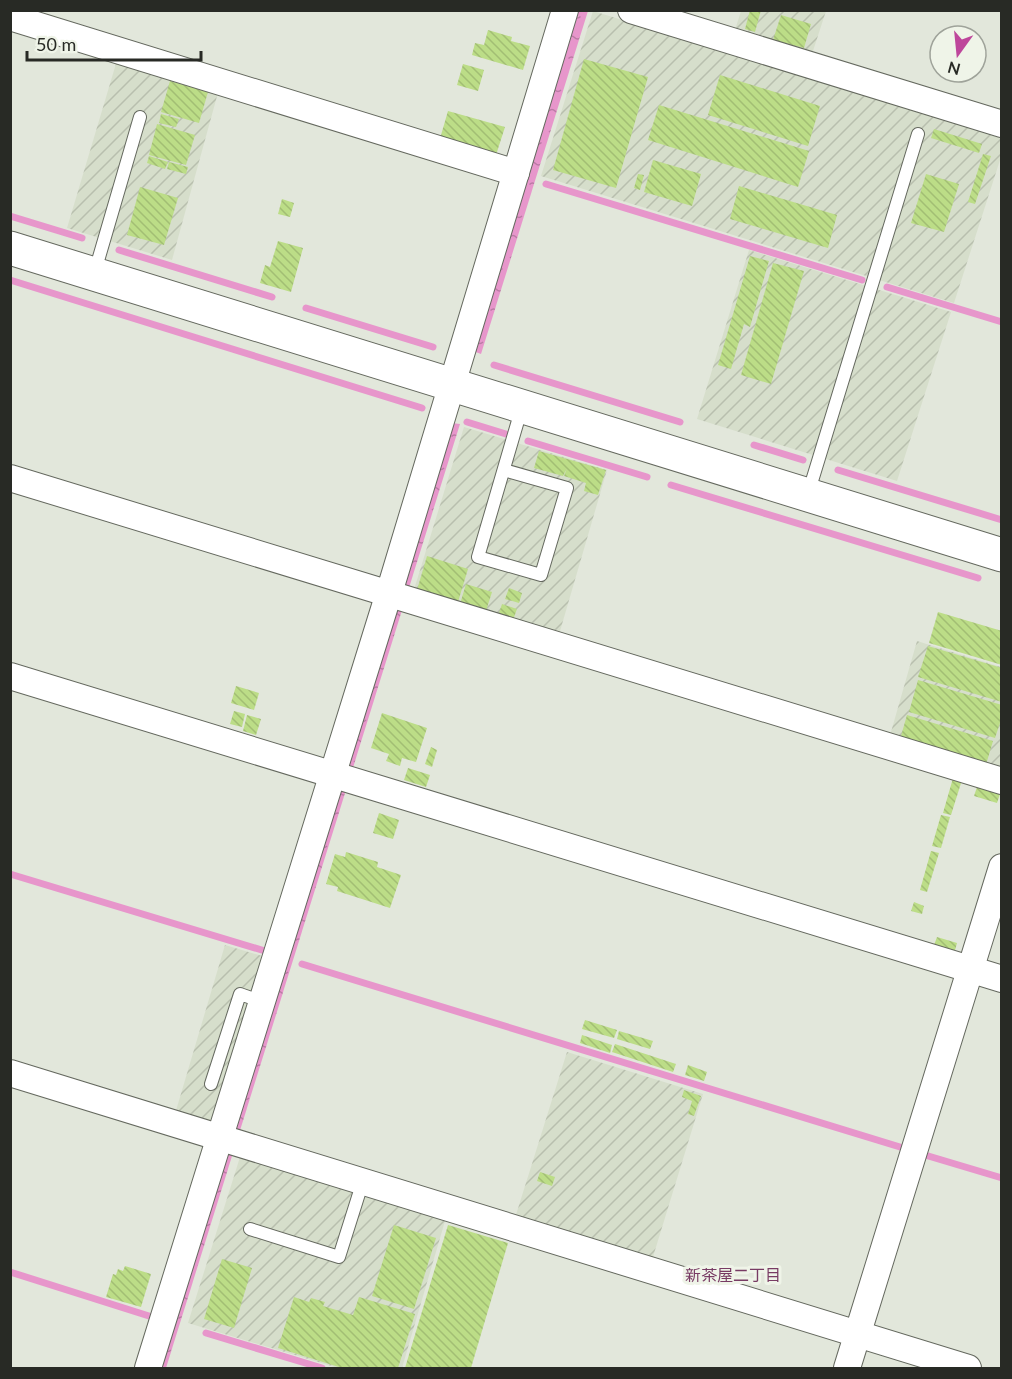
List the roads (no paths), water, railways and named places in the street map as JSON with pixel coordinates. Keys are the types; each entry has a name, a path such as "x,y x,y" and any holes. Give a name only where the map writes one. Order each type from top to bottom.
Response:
{"street":[{"path":"148,1368 229,1140 263,1002 342,777 398,596 452,383 565,10"},
{"path":"631,10 1002,124"},
{"path":"10,16 516,173"},
{"path":"10,248 1002,555"},
{"path":"10,478 1002,781"},
{"path":"10,676 1002,978"},
{"path":"847,1368 1002,867"},
{"path":"10,1073 968,1368"}],"lane":[{"path":"94,274 140,117"},
{"path":"807,494 918,134"},
{"path":"504,470 567,488 541,575 478,557 522,405"},
{"path":"211,1084 240,994 263,1002"},
{"path":"250,1229 339,1257 363,1181"}],"water":[{"path":"578,11 588,11 481,354 473,351"},
{"path":"452,423 460,424 166,1368 158,1368"}],"waterway":[{"path":"546,184 862,280"},
{"path":"10,216 82,238"},
{"path":"119,250 272,297"},
{"path":"10,280 422,408"},
{"path":"887,287 1002,322"},
{"path":"306,308 433,347"},
{"path":"494,365 680,422"},
{"path":"467,422 506,434"},
{"path":"528,441 647,477"},
{"path":"754,445 803,460"},
{"path":"838,470 1002,520"},
{"path":"671,485 978,578"},
{"path":"10,874 265,951"},
{"path":"302,964 900,1147"},
{"path":"925,1155 1002,1178"},
{"path":"10,1272 149,1316"},
{"path":"206,1333 322,1368"}],"district":[{"name":"新茶屋二丁目","path":"733,1275"}]}
